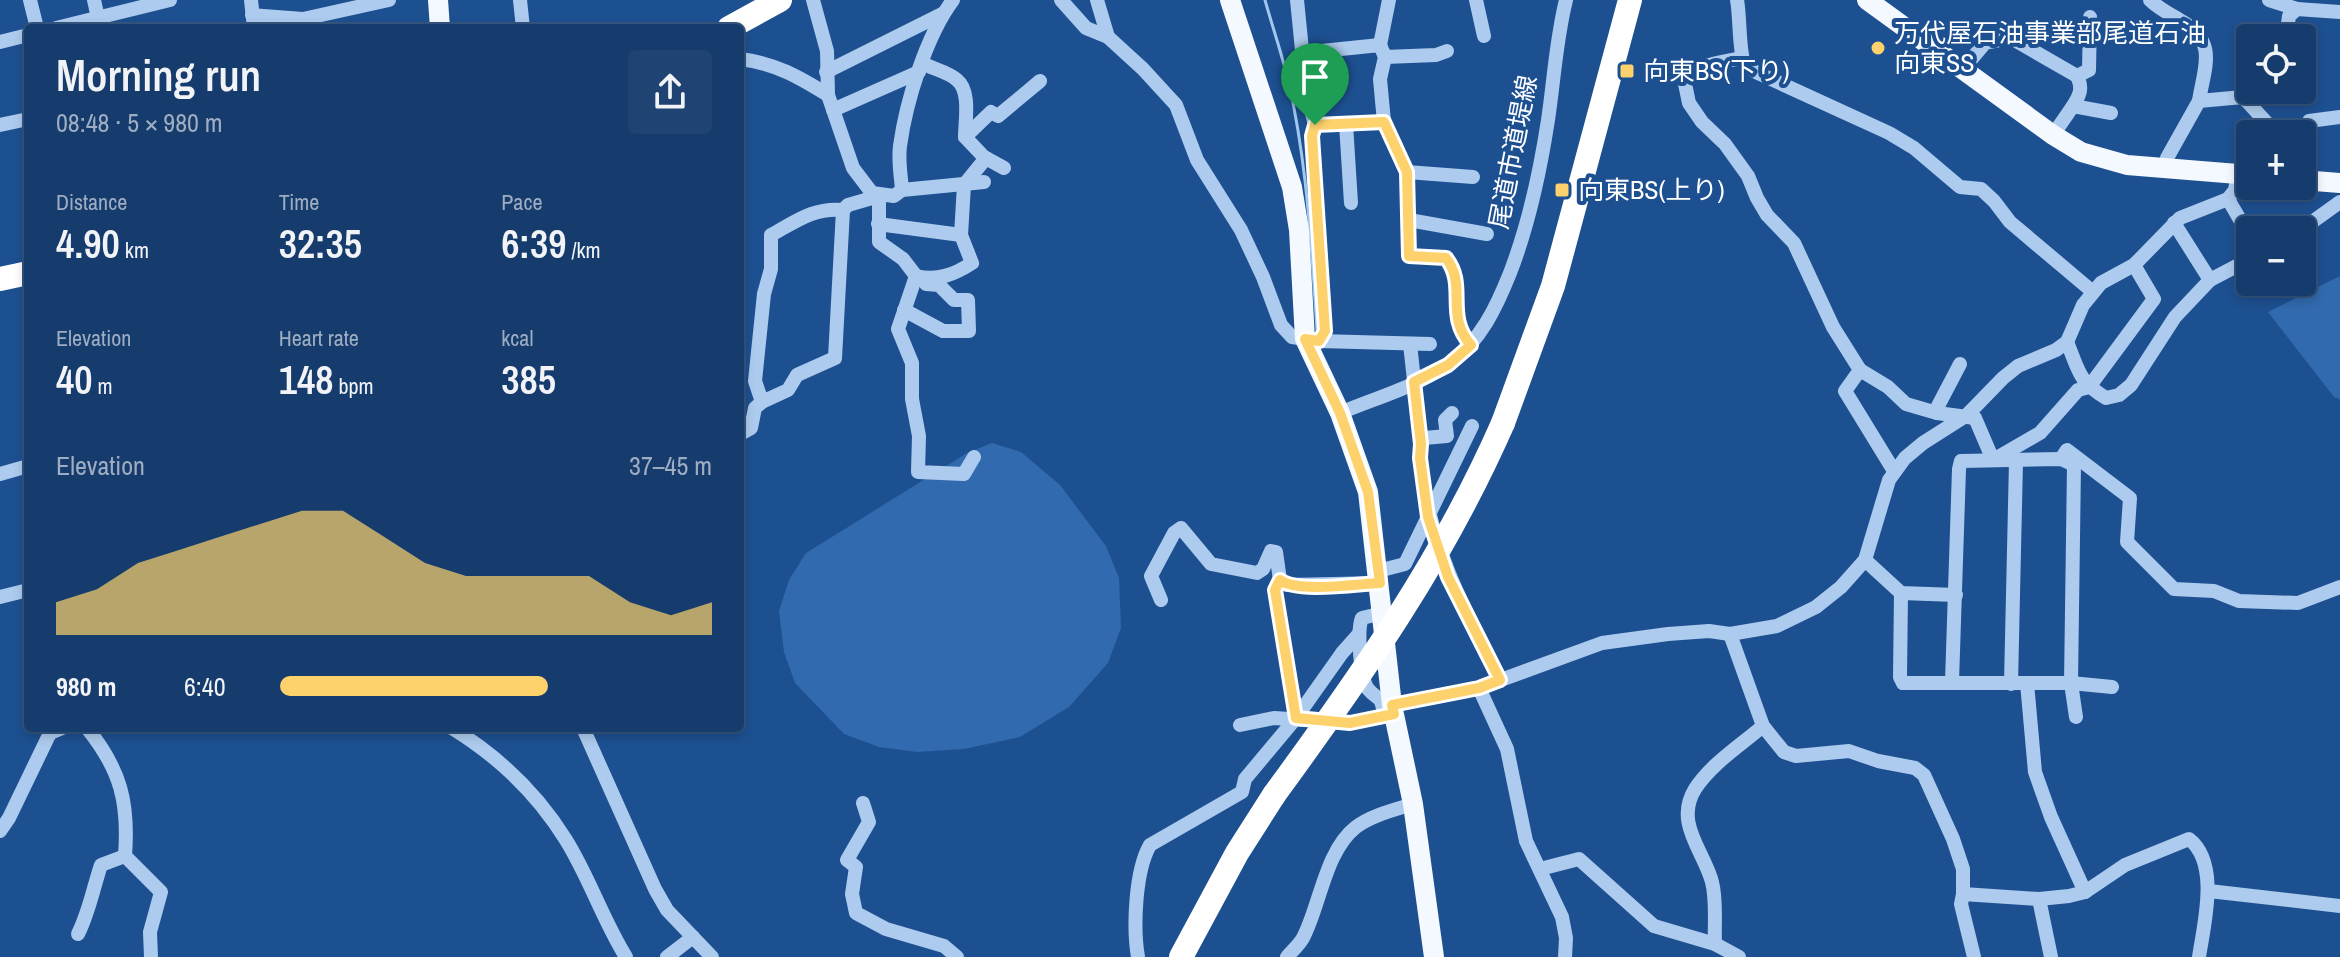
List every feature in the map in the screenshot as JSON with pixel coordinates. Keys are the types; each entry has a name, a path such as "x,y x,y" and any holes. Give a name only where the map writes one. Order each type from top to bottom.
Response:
{"highway":[{"path":"736,24 780,0"},
{"path":"1181,957 1222,878 1274,795 1370,662 1419,586 1469,497 1503,423 1553,286 1630,0"},
{"path":"0,279 24,274"}],"main road":[{"path":"438,0 440,24"},
{"path":"1230,0 1292,187 1312,340 1368,492 1383,613 1390,711 1413,804 1434,957"},
{"path":"1867,0 2081,152 2127,165 2236,174"},
{"path":"2316,179 2340,183"}],"street":[{"path":"30,0 36,24"},
{"path":"94,0 98,18"},
{"path":"252,14 303,19 389,0"},
{"path":"520,0 523,24"},
{"path":"813,0 827,51 826,72 831,102 853,168 872,193 879,196"},
{"path":"902,190 900,146 920,67 942,14 953,0"},
{"path":"1061,0 1086,28 1108,37 1176,105 1197,160 1241,230 1281,325 1292,337 1430,344"},
{"path":"1097,0 1108,37"},
{"path":"1297,0 1306,90 1315,125 1312,136 1325,331 1312,340"},
{"path":"1389,0 1380,79 1384,122 1407,172 1409,256 1446,258 1456,271 1458,320 1463,337 1471,345"},
{"path":"1476,0 1484,36"},
{"name":"尾道市道堤線","path":"1340,413 1448,365 1471,345 1487,324 1518,253 1532,205 1566,0"},
{"path":"1737,0 1742,58 1746,65 1889,133 1914,148 1960,187 1981,189 2010,222 2093,292"},
{"path":"2150,0 2190,26 2203,38 2207,51 2199,101 2167,158 2165,168"},
{"path":"2269,0 2297,9 2340,12"},
{"path":"73,24 162,1"},
{"path":"2288,24 2289,16 2297,9"},
{"path":"826,72 942,14"},
{"path":"2077,76 2089,70 2090,17"},
{"path":"0,42 24,36"},
{"path":"1963,69 1985,43 2011,38 2077,76 2081,85 2079,98 2053,135"},
{"path":"1302,53 1382,51 1436,55 1447,51"},
{"path":"1742,58 1694,70 1684,79 1689,103 1748,176 1767,215 1794,243 1833,327 1860,370 1888,387 1906,404 1937,413 1975,418 1993,460"},
{"path":"744,60 773,65 793,73 831,102"},
{"path":"831,102 920,67 956,78 963,87 965,137 986,158 1004,168"},
{"path":"965,137 991,112 998,116 1040,81"},
{"path":"2199,101 2236,98"},
{"path":"2249,104 2264,120"},
{"path":"2073,106 2111,113"},
{"path":"2316,120 2340,117"},
{"path":"0,125 24,120"},
{"path":"1315,125 1384,122"},
{"path":"1346,124 1351,203"},
{"path":"915,280 931,280 959,271 972,263 961,235 964,185 986,158"},
{"path":"1407,172 1473,177"},
{"path":"744,432 751,428 755,408 762,402 788,390 797,375 835,358 843,210 848,205 879,196 894,196 902,190 984,182"},
{"path":"1240,725 1274,718 1350,723 1479,688 1602,643 1709,631 1730,634 1777,626 1816,607 1841,587 1865,560 1894,471 1923,443 1967,415 2018,366 2067,342 2083,305 2101,283 2134,265 2180,218 2228,199 2236,188"},
{"path":"879,196 879,242 903,259 915,280 939,285 954,300 968,300 969,331 943,331 904,310"},
{"path":"2228,199 2238,216"},
{"path":"2316,219 2340,202"},
{"path":"762,402 755,381 764,294 771,269 771,235 812,212 826,208 843,210"},
{"path":"1409,220 1487,234"},
{"path":"2174,223 2210,280"},
{"path":"878,224 961,235"},
{"path":"1993,460 2040,433 2078,390 2089,387 2154,299 2134,265"},
{"path":"2067,342 2082,380 2106,398 2119,395 2131,385 2175,317 2210,280 2236,266"},
{"path":"915,280 898,329 912,363 912,399 919,436 918,472 964,474 974,457"},
{"path":"1410,344 1428,517 1448,577 1500,680"},
{"path":"1937,413 1960,364"},
{"path":"1860,370 1845,391 1894,471"},
{"path":"1421,444 1424,438 1447,436 1445,420 1452,413"},
{"path":"1280,580 1287,585 1310,586 1379,577 1405,564 1472,426"},
{"path":"2061,459 2067,450 2130,498 2127,542 2174,589 2214,591 2239,601 2298,603 2340,587"},
{"path":"1952,682 1961,461 2061,459 2074,465 2071,683 2076,717"},
{"path":"2011,684 2016,461"},
{"path":"0,474 24,467"},
{"path":"1161,600 1151,576 1177,529 1181,528 1211,564 1218,568 1257,573 1263,569 1267,555 1271,551 1276,552 1280,580 1275,590 1296,718"},
{"path":"1865,560 1901,593 1956,595"},
{"path":"0,597 24,591"},
{"path":"1901,593 1900,677 1903,683 2071,683 2112,687"},
{"path":"1383,613 1362,618 1358,635 1366,684 1390,711"},
{"path":"1730,634 1763,726 1784,752 1796,756 1849,751 1878,761 1915,768 1924,775 1963,869 1961,904 1974,957"},
{"path":"1138,957 1134,934 1141,873 1150,845 1242,792 1245,779 1296,718 1358,635"},
{"path":"2027,683 2035,772 2051,817 2085,892"},
{"path":"1479,688 1507,749 1526,841 1562,917 1566,938 1565,957"},
{"path":"1715,944 1712,878 1691,835 1687,810 1694,790 1709,773 1763,726"},
{"path":"0,831 52,732"},
{"path":"90,732 116,772 126,811 125,856 161,892 150,932 151,957"},
{"path":"458,732 488,751 515,774 539,802 567,842 626,957"},
{"path":"585,732 655,889 667,910 712,957"},
{"path":"863,803 869,822 847,860 856,867 852,894 856,913 886,929 944,946 957,957"},
{"path":"1287,957 1303,938 1316,898 1340,846 1354,828 1377,816 1413,804"},
{"path":"1963,894 2039,899 2069,896 2085,892 2125,865 2189,839 2195,844 2209,891 2199,957"},
{"path":"78,934 90,914 89,904 101,865 125,856"},
{"path":"1540,869 1579,859 1654,926 1715,944 1739,957"},
{"path":"2209,891 2340,906"},
{"path":"2039,899 2051,957"},
{"path":"667,957 693,937"}],"shaded area":[{"path":"2340,276 2340,399 2334,397 2268,312 2300,296 2316,296 2316,288"},
{"path":"992,443 1021,452 1060,485 1106,546 1119,578 1121,628 1108,663 1069,707 1020,737 964,749 917,752 879,747 844,734 795,683 784,652 779,611 789,580 806,553 967,453"}],"waterway":[{"path":"1265,0 1288,81 1299,135 1317,330"}],"place":[{"name":"万代屋石油事業部尾道石油 向東SS","path":"1878,48"},
{"name":"向東BS(下り)","path":"1627,71"},
{"name":"向東BS(上り)","path":"1562,190"}],"route":[{"path":"1384,122 1407,172 1409,256 1446,258 1456,271 1459,328 1471,345 1448,365 1414,382 1420,458 1428,517 1448,577 1500,680 1479,688 1392,705 1394,714 1350,723 1296,718 1275,590 1280,580 1287,585 1310,586 1380,583 1368,492 1340,413 1305,339 1319,341 1325,331 1312,136 1315,125 1384,122"}]}
